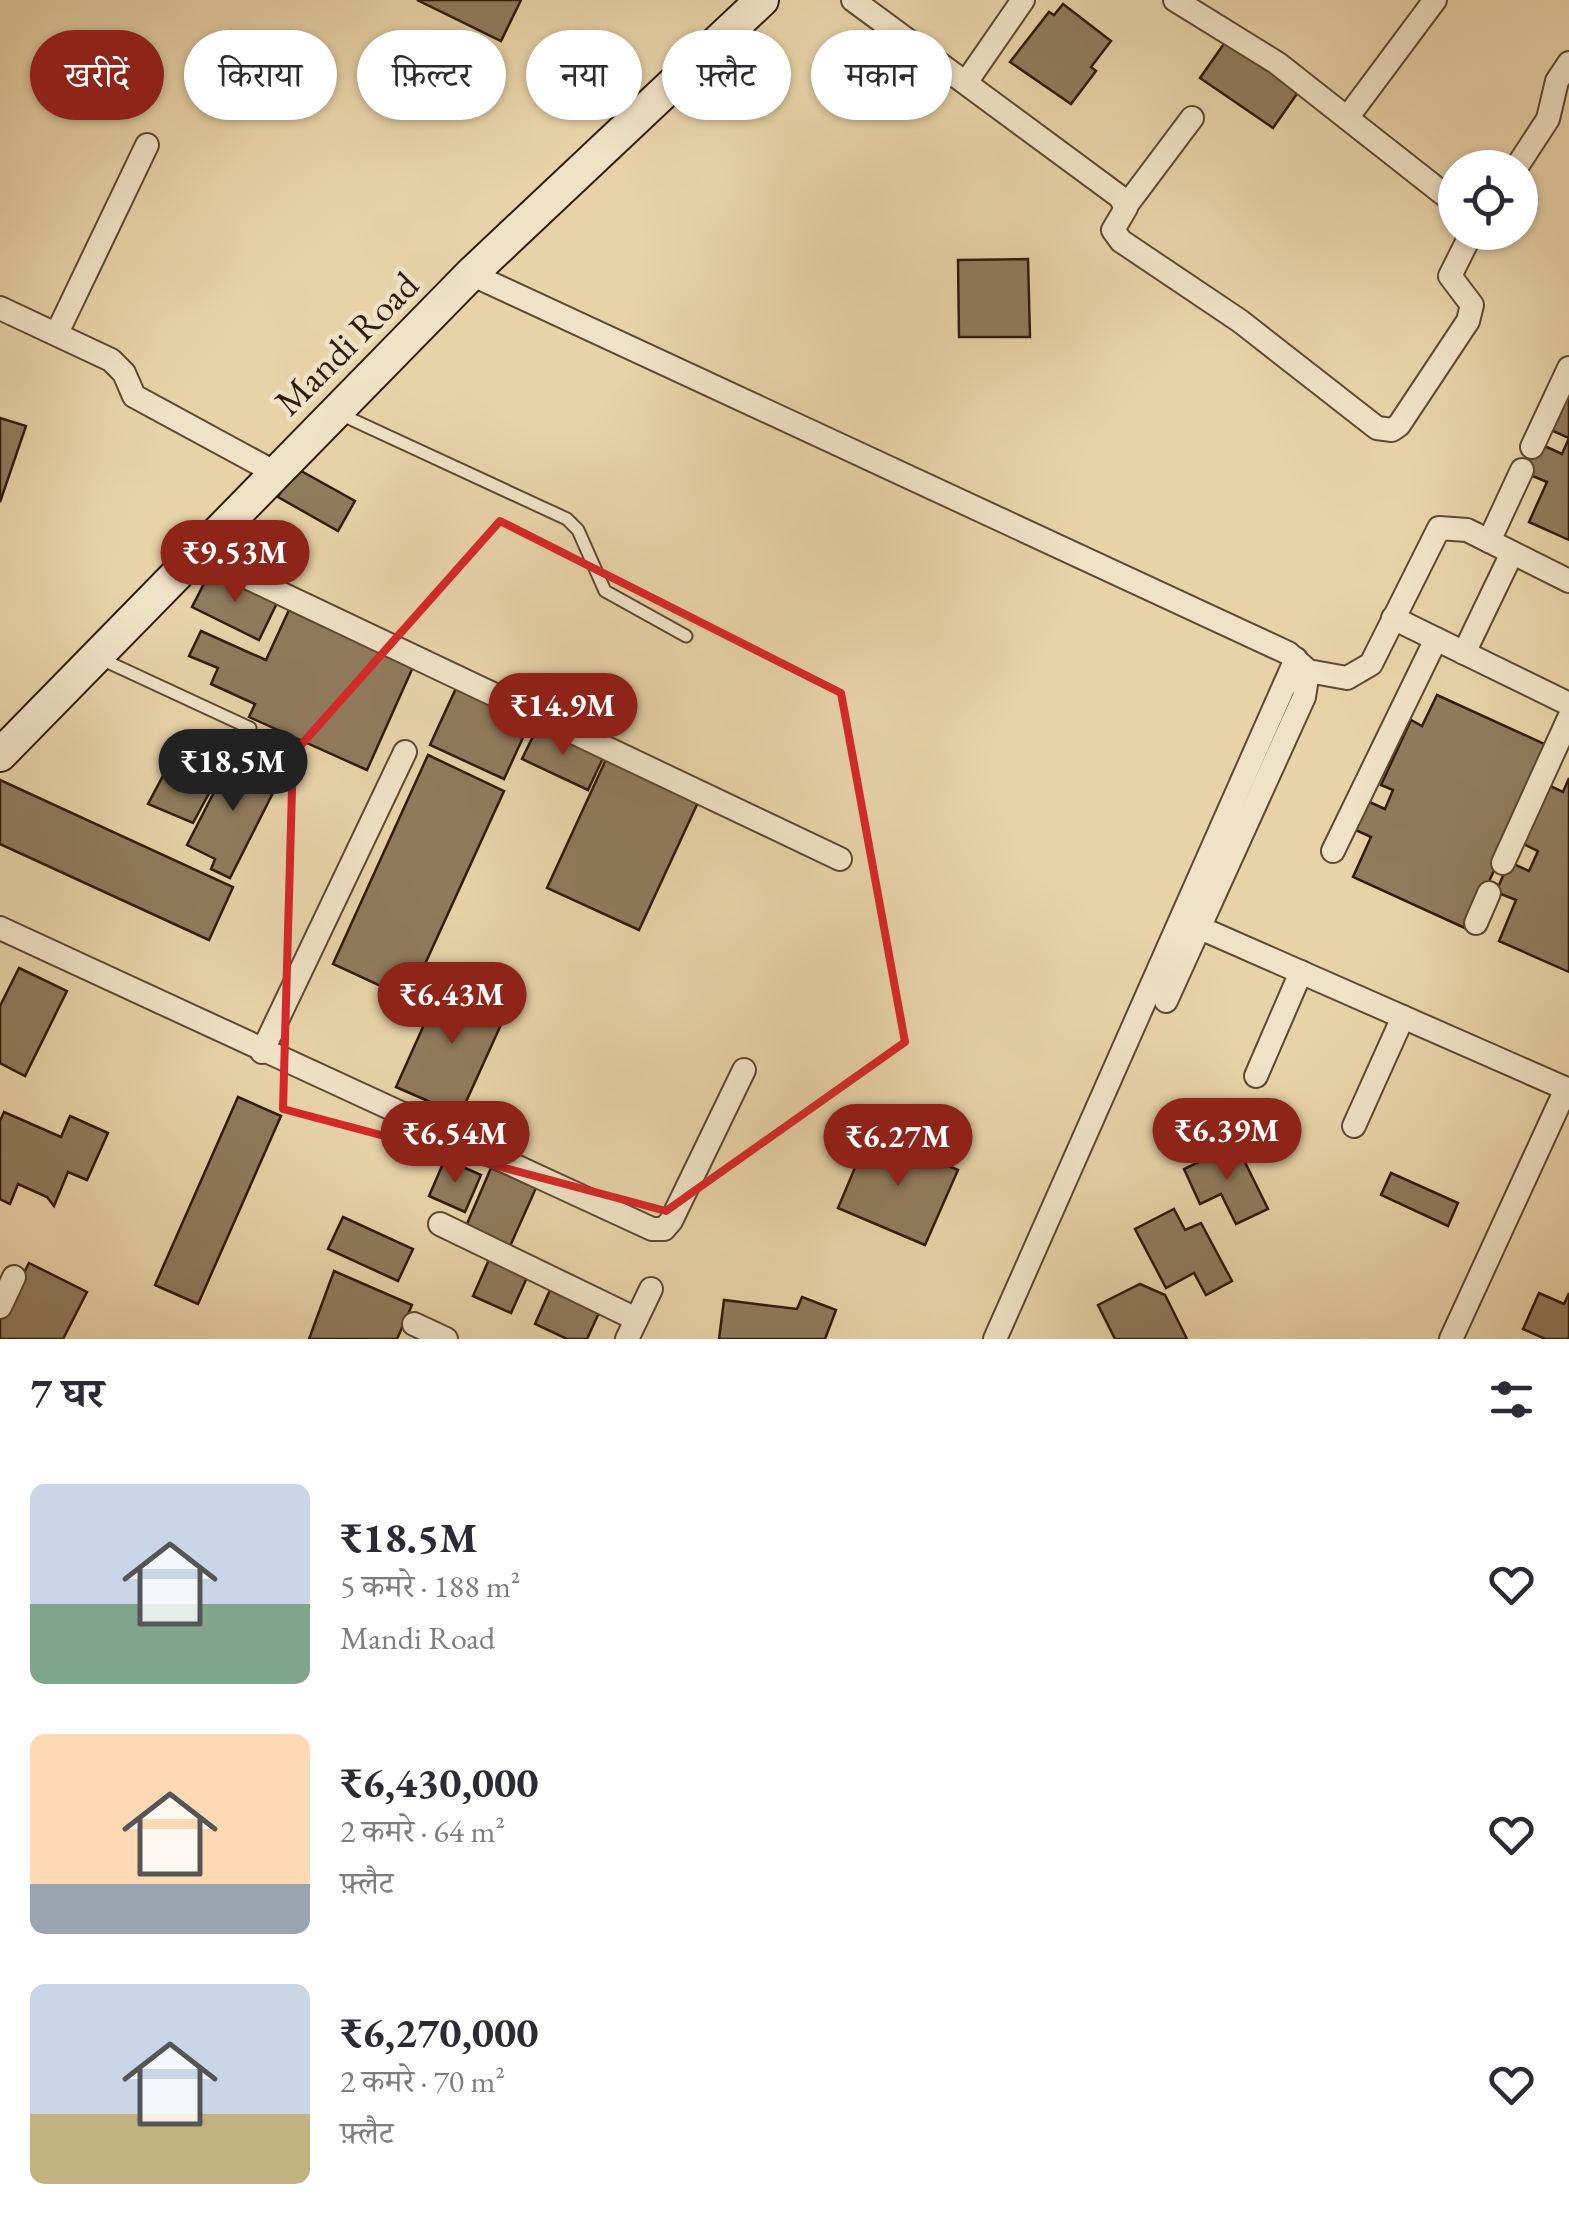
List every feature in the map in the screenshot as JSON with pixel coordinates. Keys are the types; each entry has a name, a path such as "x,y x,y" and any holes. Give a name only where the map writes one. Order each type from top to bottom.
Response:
{"street":[{"name":"Mandi Road","path":"0,755 470,274 762,0"},
{"path":"853,0 967,81 1120,197 1126,206"},
{"path":"967,81 1023,0"},
{"path":"1175,0 1277,63 1438,190"},
{"path":"1347,118 1434,0"},
{"path":"1528,150 1548,119 1558,81 1569,63"},
{"path":"1192,118 1126,206 1114,227 1121,241 1240,321 1377,428 1399,426 1468,321 1472,305 1450,276 1463,250"},
{"path":"56,334 147,145"},
{"path":"470,274 1302,665 1347,678 1360,674 1371,664 1438,528 1450,526 1489,541 1569,581"},
{"path":"0,308 111,360 124,373 134,396 274,472"},
{"path":"1532,447 1569,368"},
{"path":"1489,541 1522,470"},
{"path":"196,552 840,859"},
{"path":"1464,652 1512,553"},
{"path":"1393,618 1569,704"},
{"path":"1333,851 1436,639"},
{"path":"1166,1002 1304,697 1302,665"},
{"path":"995,1339 1302,665"},
{"path":"1503,863 1569,718"},
{"path":"262,1052 405,752"},
{"path":"1476,923 1490,893"},
{"path":"1198,927 1567,1090 1451,1339"},
{"path":"0,928 262,1052 659,1230 670,1221 744,1070"},
{"path":"1256,1076 1301,972"},
{"path":"1354,1126 1403,1017"},
{"path":"440,1224 632,1329 651,1288"},
{"path":"0,1307 14,1278"},
{"path":"414,1324 446,1339"}],"lane":[{"path":"334,412 568,519 578,530 605,590 686,636"},
{"path":"95,656 250,728"}],"highlighted area":[{"path":"500,521 841,693 905,1042 666,1211 283,1109 293,754"}],"building":[{"path":"417,0 521,0 506,31 478,30"},
{"path":"1063,4 1111,41 1091,67 1096,71 1071,104 1010,62 1049,12 1054,15"},
{"path":"1228,38 1301,88 1273,128 1200,78"},
{"path":"1028,259 1030,337 959,337 958,260"},
{"path":"1569,389 1569,438 1551,430"},
{"path":"0,418 26,426 0,502"},
{"path":"1569,438 1569,540 1529,522 1547,482 1523,472 1536,442 1562,454"},
{"path":"294,467 355,501 338,531 278,497"},
{"path":"211,570 277,603 259,640 192,607"},
{"path":"289,610 413,667 367,770 249,717 255,704 211,684 218,668 189,656 201,631 266,660"},
{"path":"457,686 531,720 504,779 430,745"},
{"path":"1437,695 1551,747 1467,929 1353,877 1371,837 1351,828 1365,800 1385,809 1393,790 1381,785 1411,720 1422,726"},
{"path":"538,726 604,756 588,790 522,759"},
{"path":"181,742 227,760 193,823 148,804"},
{"path":"233,755 280,779 230,878 211,869 215,859 187,845"},
{"path":"428,755 504,791 409,999 333,964"},
{"path":"608,755 700,798 639,930 547,888"},
{"path":"1569,778 1569,972 1499,941 1516,900 1496,892 1509,862 1529,871 1538,851 1523,844 1548,785 1563,792"},
{"path":"0,780 233,887 209,940 0,844"},
{"path":"19,968 67,991 25,1076 0,1063 0,1006"},
{"path":"445,978 509,1007 460,1115 396,1087"},
{"path":"238,1097 281,1116 198,1304 155,1285"},
{"path":"4,1112 61,1137 70,1116 108,1133 87,1180 68,1172 54,1206 47,1197 18,1184 10,1204 0,1199 0,1121"},
{"path":"870,1132 958,1170 925,1245 838,1208"},
{"path":"1236,1144 1268,1209 1236,1224 1221,1194 1200,1204 1184,1169"},
{"path":"445,1159 481,1175 465,1212 429,1196"},
{"path":"491,1168 536,1188 507,1253 463,1233"},
{"path":"1391,1173 1458,1203 1448,1226 1381,1195"},
{"path":"1174,1209 1185,1230 1201,1223 1232,1281 1206,1295 1194,1273 1166,1288 1135,1229"},
{"path":"343,1217 413,1249 398,1281 328,1249"},
{"path":"491,1255 529,1273 511,1313 473,1296"},
{"path":"29,1263 87,1292 63,1339 0,1339 0,1320"},
{"path":"334,1271 412,1305 397,1339 309,1339"},
{"path":"554,1281 603,1304 587,1339 567,1339 535,1324"},
{"path":"1140,1284 1165,1295 1187,1339 1115,1339 1098,1305"},
{"path":"1539,1293 1564,1304 1569,1293 1569,1339 1545,1339 1523,1329"},
{"path":"802,1297 836,1310 825,1339 719,1339 724,1300 797,1309"}]}
